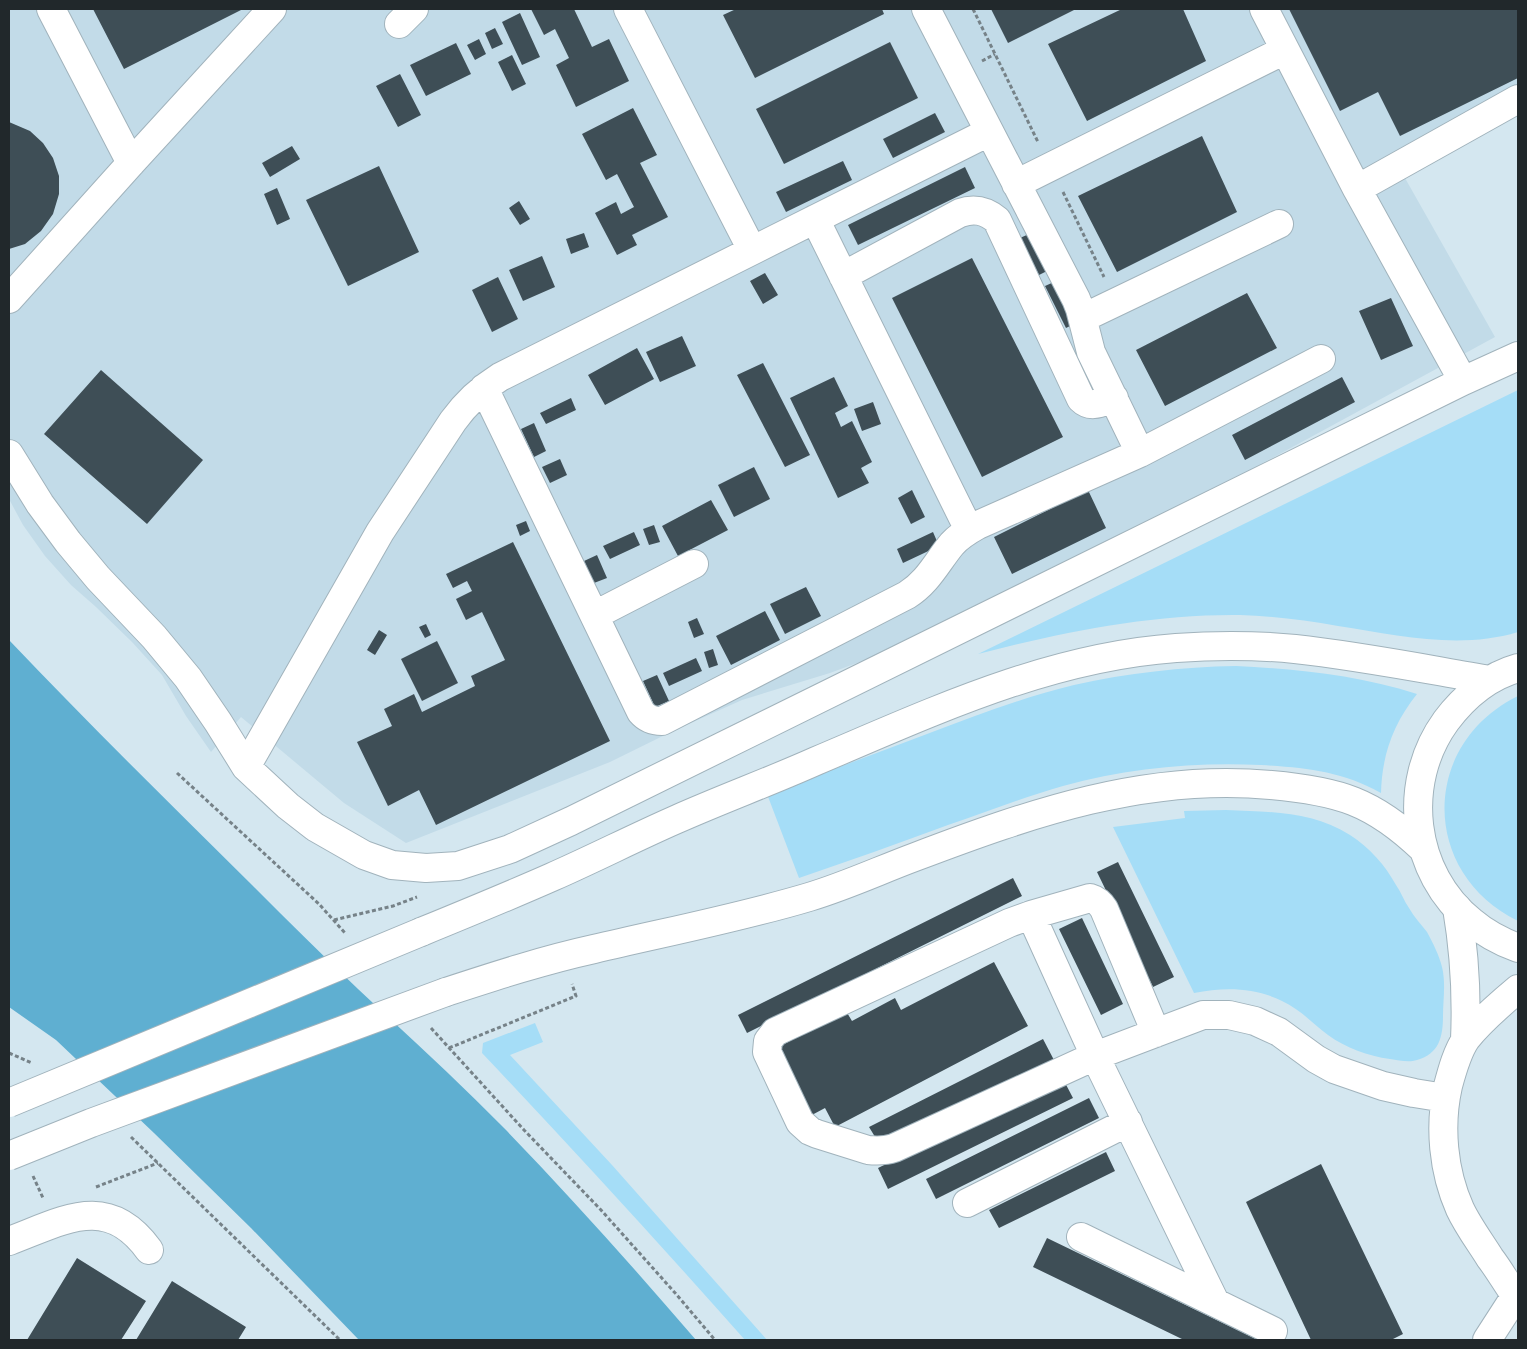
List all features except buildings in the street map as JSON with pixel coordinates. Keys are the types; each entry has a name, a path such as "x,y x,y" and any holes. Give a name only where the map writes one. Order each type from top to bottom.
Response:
{"main road":[{"path":"51,9 130,163"},
{"path":"9,299 130,163 272,9"},
{"path":"628,9 752,250"},
{"path":"926,9 1072,291 1083,318 1091,352 1140,453"},
{"path":"1264,9 1357,190 1463,381"},
{"path":"1016,184 1285,50"},
{"path":"1357,190 1518,99"},
{"path":"246,767 380,532 458,414 473,397 500,377 989,132"},
{"path":"843,276 960,213 976,209 983,211 997,220 1081,400 1090,405 1096,405 1114,398"},
{"path":"815,219 968,530"},
{"path":"1083,318 1279,224"},
{"path":"9,454 40,504 68,542 98,578 154,637 188,678 246,767 288,806 315,827 364,856 392,866 426,868 458,866 510,849 571,821 1463,381 1518,356"},
{"path":"484,388 641,712 650,720 662,721 668,720 907,595 924,582 952,544 968,530 1140,453 1320,359"},
{"path":"595,615 694,564"},
{"path":"9,1103 551,877 674,820 951,704 1034,676 1077,664 1125,654 1174,648 1259,646 1330,653 1490,680"},
{"path":"1518,668 1490,680 1470,694 1453,711 1439,731 1428,752 1420,776 1418,800 1418,825 1423,849 1431,870 1443,890 1471,922 1488,934 1518,948"},
{"path":"9,1156 91,1123 446,992 518,969 591,949 715,922 812,896 963,839 1016,821 1100,797 1147,788 1194,783 1226,782 1315,789 1339,795 1385,816 1423,849"},
{"path":"1156,1033 1101,904 1096,900 1084,898 987,932 775,1032 766,1046 768,1058 796,1116 805,1127 817,1134 876,1151 902,1145 1095,1056 1156,1033 1203,1015 1229,1016 1255,1021 1279,1032 1316,1059 1334,1069 1383,1086 1445,1098"},
{"path":"1457,908 1466,974 1465,1040"},
{"path":"1031,915 1095,1056 1215,1302"},
{"path":"1487,1340 1515,1305 1460,1209 1444,1154 1445,1098 1454,1065 1465,1040 1518,989"},
{"path":"967,1203 1128,1122"},
{"path":"9,1241 67,1219 97,1215 111,1218 126,1226 139,1237 149,1250"},
{"path":"1081,1237 1273,1331"}],"path":[{"path":"177,773 312,898 351,939"},
{"path":"333,920 393,906"},
{"path":"449,1048 576,996 573,987"},
{"path":"431,1027 524,1130 601,1210 715,1340"},
{"path":"9,1053 34,1064"},
{"path":"128,1134 340,1340"},
{"path":"90,1190 158,1163"},
{"path":"35,1182 45,1203"}],"shaded area":[{"path":"9,9 1518,9 1518,108 1401,171 1495,337 1215,489 881,654 830,673 742,700 610,762 406,843 344,803 241,717 211,752 186,716 162,675 132,642 71,585 45,556 23,525 9,499"},
{"path":"1518,390 1518,632 1473,640 1428,639 1277,617 1207,615 1107,626 1042,638 978,654"},
{"path":"9,640 129,763 305,937 504,1128 602,1233 696,1340 359,1340 251,1228 154,1133 56,1040 9,1007"},
{"path":"1236,666 1327,674 1395,687 1417,694 1401,717 1390,740 1384,766 1381,793 1337,775 1261,765 1211,764 1136,771 1087,780 1034,795 799,878 767,794 981,714 1055,690 1134,674 1175,669"},
{"path":"1518,696 1518,921 1486,900 1463,872 1449,841 1444,809 1449,776 1463,745 1486,717"},
{"path":"1226,810 1290,814 1321,821 1350,835 1370,851 1382,864 1411,911 1427,932 1436,949 1442,967 1444,985 1443,1024 1441,1038 1430,1054 1414,1061 1407,1061 1365,1054 1342,1044 1328,1035 1289,1005 1261,993 1228,989 1194,993 1113,827 1185,818 1184,811"},
{"path":"535,1023 543,1042 510,1055 612,1165 767,1340 745,1340 615,1195 482,1053 483,1043"}]}
